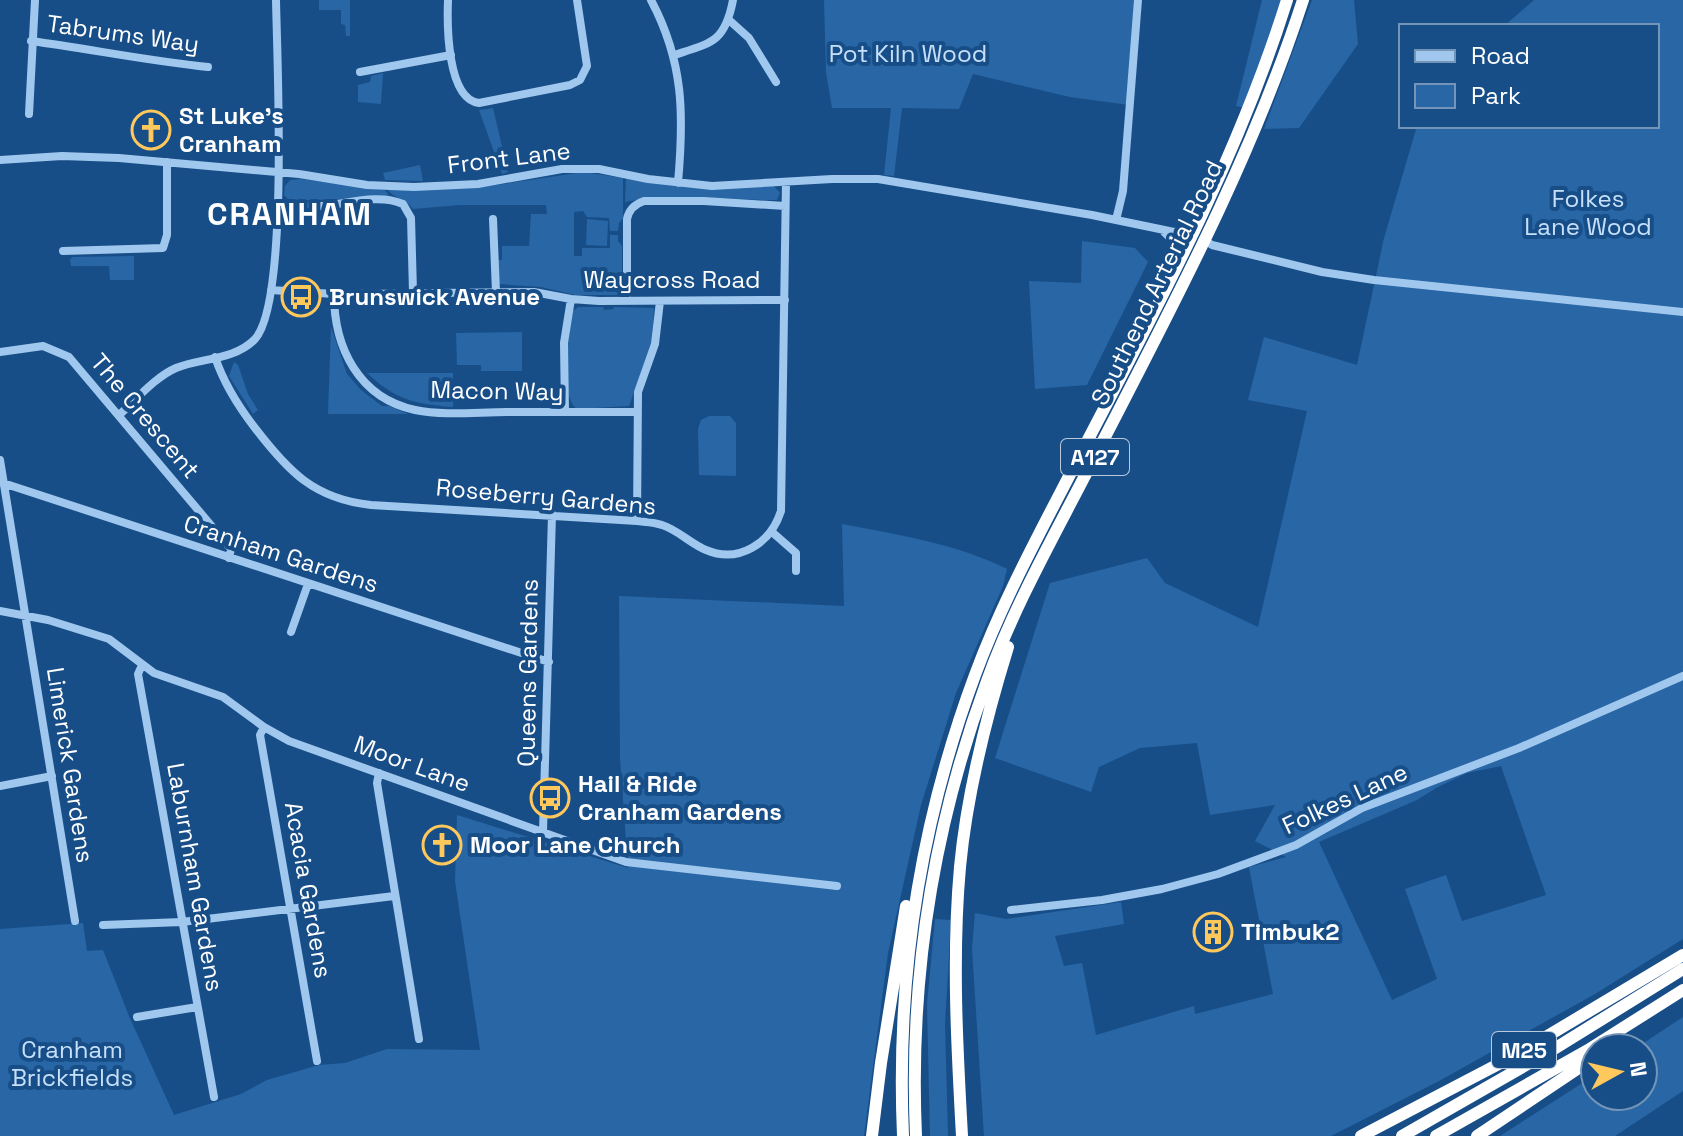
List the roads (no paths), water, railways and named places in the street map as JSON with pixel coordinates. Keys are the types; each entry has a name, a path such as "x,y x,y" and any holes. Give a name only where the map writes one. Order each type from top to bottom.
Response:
{"highway":[{"name":"Southend Arterial Road","path":"903,1136 902,1037 907,963 917,888 942,778 975,674 1021,569 1204,211 1243,121 1287,0"},
{"name":"Southend Arterial Road","path":"916,1136 915,1050 924,927 954,782 976,712 1001,646 1034,576 1206,241 1261,115 1303,0"},
{"path":"962,1136 956,961 957,907 965,826 989,710 1012,633 1034,576"},
{"path":"872,1136 897,955 925,813 947,741 975,674"},
{"name":"M25","path":"1361,1136 1514,1056 1683,955"},
{"name":"M25","path":"1402,1136 1554,1049 1683,969"},
{"name":"M25","path":"1436,1136 1683,990"},
{"name":"M25","path":"1626,1032 1653,1010"},
{"name":"M25","path":"1477,1136 1579,1068"}],"street":[{"path":"29,114 35,0"},
{"path":"119,415 174,369 241,349 255,338 269,313 280,172 276,0"},
{"path":"448,0 451,55 458,87 461,94 472,102 576,83 584,76 587,66 577,0"},
{"path":"651,0 674,55 683,118 678,183"},
{"path":"674,55 713,41 725,30 733,0"},
{"path":"1116,220 1123,191 1138,0"},
{"path":"729,20 749,38 776,82"},
{"name":"Tabrums Way","path":"31,41 208,67"},
{"path":"360,72 451,55"},
{"name":"Front Lane","path":"0,160 92,156 280,172 367,185 414,187 478,184 562,169 599,169 678,183 741,186 878,179 1179,232 1188,229 1204,211"},
{"path":"63,251 163,248 167,235 167,162"},
{"path":"786,182 781,511 772,532 796,553 796,571"},
{"path":"277,204 320,207 348,202 388,201 403,204 411,218 413,292"},
{"path":"627,301 627,219 637,204 644,201 704,201 785,206"},
{"path":"493,219 496,292"},
{"path":"1162,230 1175,246 1177,267"},
{"path":"1206,241 1335,274 1683,312"},
{"name":"Waycross Road","path":"271,290 334,294 534,292 571,299 627,301 785,300"},
{"name":"Macon Way","path":"334,294 337,327 347,357 364,383 392,402 414,410 439,412 636,412"},
{"path":"565,412 564,343 571,299"},
{"path":"637,521 636,412 641,379 658,332 660,301"},
{"name":"The Crescent","path":"0,352 33,346 61,352 75,363 231,549 229,558"},
{"name":"Roseberry Gardens","path":"215,357 231,395 279,460 305,482 327,495 371,505 552,514 664,525 705,550 725,554 751,549 772,532"},
{"name":"Limerick Gardens","path":"0,460 75,921"},
{"name":"Cranham Gardens","path":"2,483 549,662"},
{"name":"Queens Gardens","path":"543,832 552,514"},
{"path":"291,632 308,584"},
{"name":"Moor Lane","path":"0,611 109,639 142,665 168,679 223,697 289,741 626,862 837,886"},
{"name":"Laburnham Gardens","path":"142,665 138,674 214,1097"},
{"name":"Folkes Lane","path":"1011,910 1154,891 1218,874 1296,845 1362,808 1519,748 1683,676"},
{"name":"Acacia Gardens","path":"264,727 260,735 317,1061"},
{"path":"379,773 377,783 419,1039"},
{"path":"0,786 52,776"},
{"path":"103,925 182,922 394,896"},
{"path":"137,1017 197,1007"}],"place":[{"name":"St Luke's Cranham","path":"151,130"},
{"name":"Brunswick Avenue","path":"301,297"},
{"name":"Hail & Ride Cranham Gardens","path":"550,798"},
{"name":"Moor Lane Church","path":"442,845"},
{"name":"Timbuk2","path":"1213,932"}],"district":[{"name":"CRANHAM","path":"290,214"}],"park label":[{"name":"Pot Kiln Wood","path":"908,54"},
{"name":"Folkes Lane Wood","path":"1588,213"},
{"name":"Cranham Brickfields","path":"72,1064"}]}
